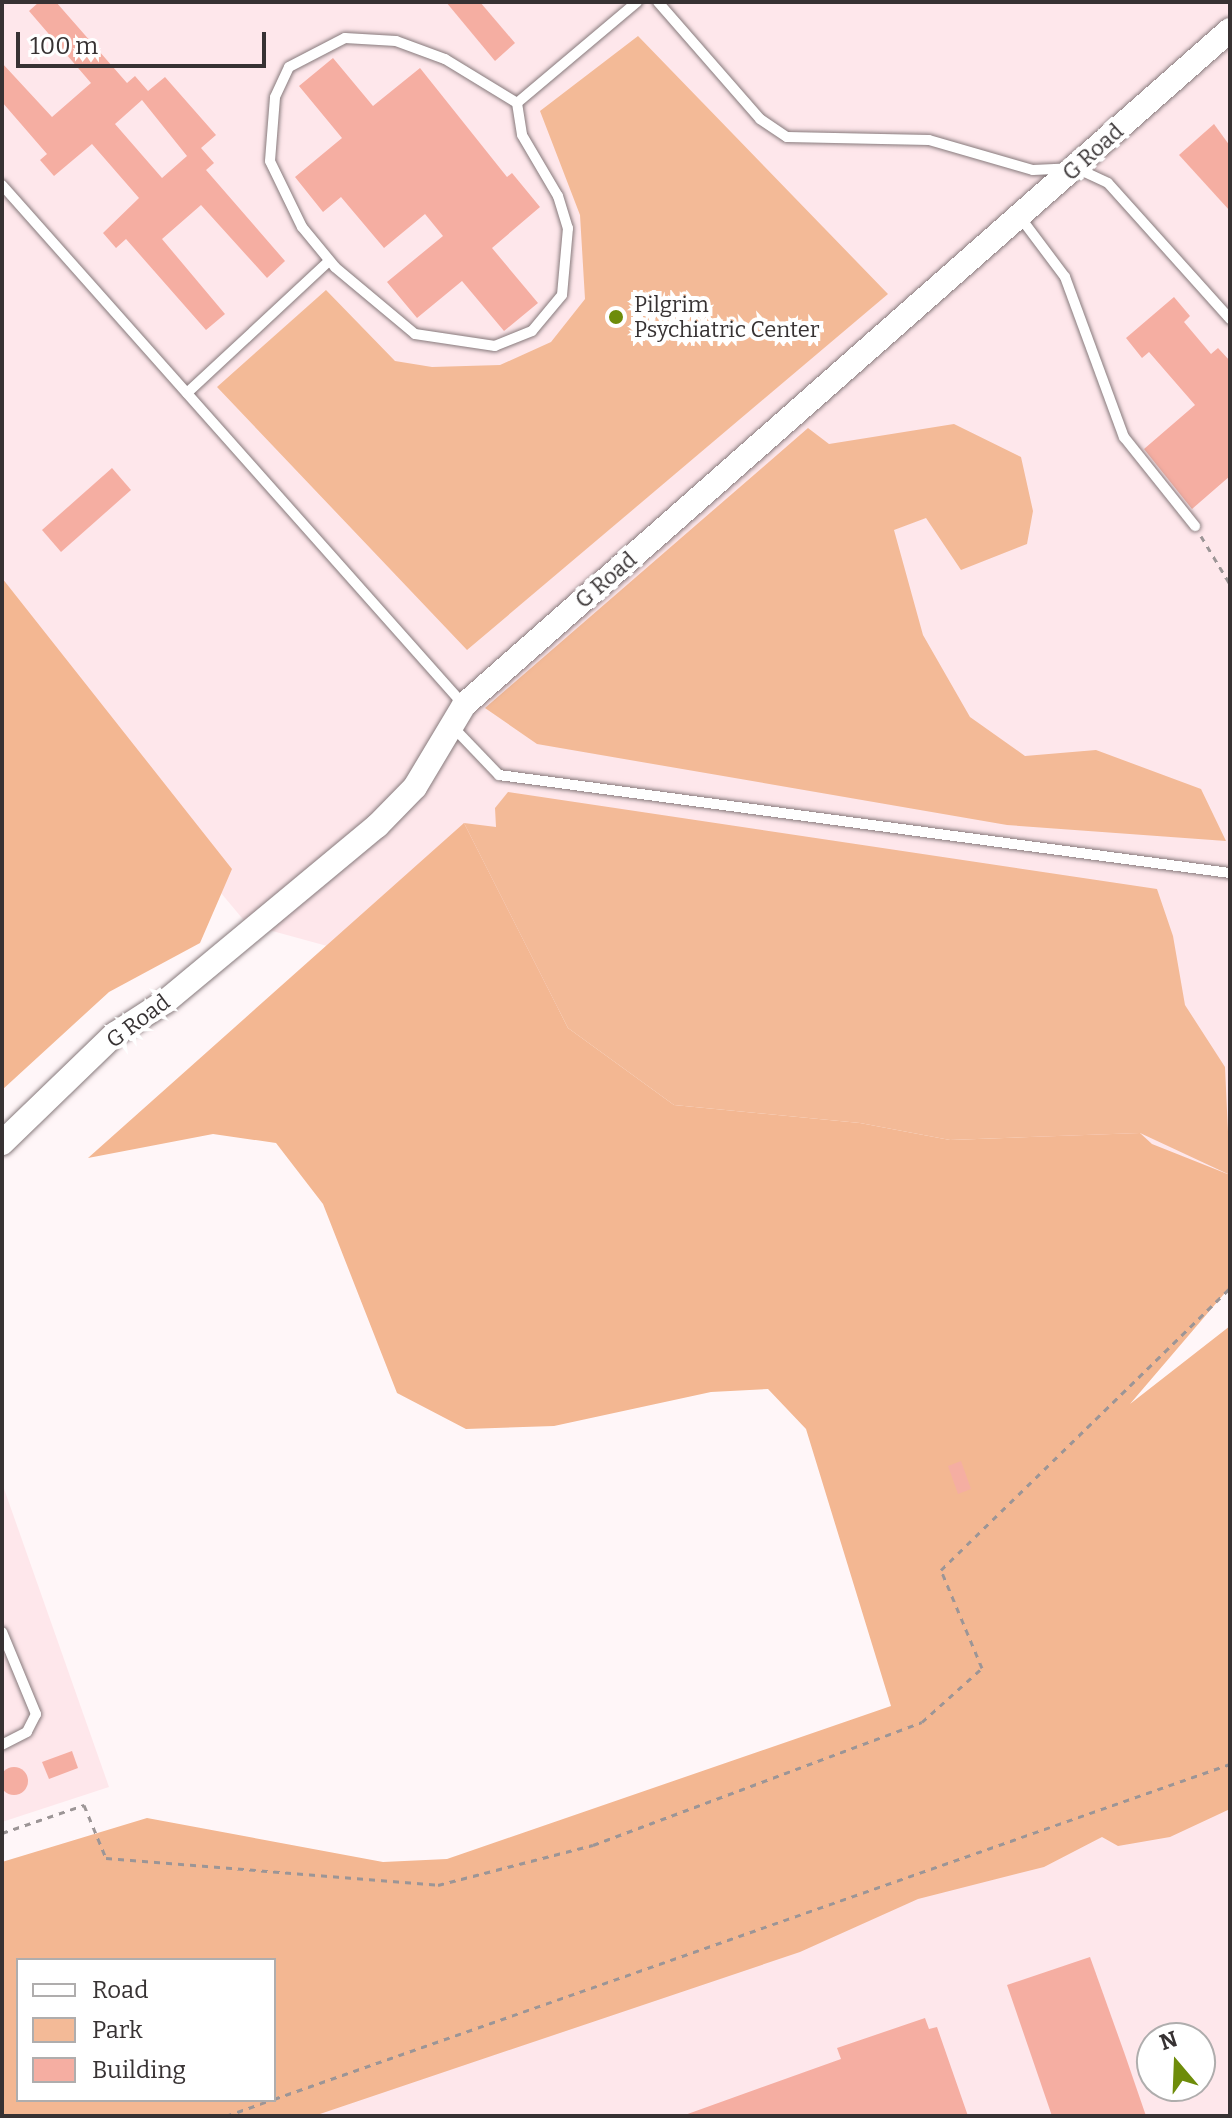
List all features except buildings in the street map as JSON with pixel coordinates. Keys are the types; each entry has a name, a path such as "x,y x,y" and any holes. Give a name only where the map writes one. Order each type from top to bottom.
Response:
{"street":[{"name":"G Road","path":"2,1143 115,1034 166,1001 377,826 415,787 457,715 1230,30"}],"lane":[{"path":"517,103 637,2"},
{"path":"658,2 760,119 787,137 929,140 1033,170 1076,168 1108,183 1230,319"},
{"path":"345,38 396,41 445,59 517,103 522,135 558,196 568,228 562,295 532,331 495,346 415,334 329,261 302,227 270,161 275,97 289,67 345,38"},
{"path":"2,185 187,393 457,715 499,775 1230,873"},
{"path":"1020,217 1065,277 1124,437 1195,526"},
{"path":"187,393 329,261"},
{"path":"2,1632 36,1714 27,1732 2,1745"}],"path":[{"path":"1195,526 1230,584"},
{"path":"2,1833 84,1805 106,1858 438,1885 593,1845 922,1722 982,1668 941,1570 1230,1288"},
{"path":"276,2099 1230,1764"},
{"path":"226,2116 267,2102"}],"shaded area":[{"name":"Pilgrim Psychiatric Center","path":"2,2 1230,2 1230,1193 247,924 2,632"},
{"path":"2,578 232,869 200,943 109,992 2,1090"},
{"path":"464,823 568,1028 674,1105 860,1123 950,1140 1140,1133 1152,1144 1230,1175 1230,1287 1130,1404 1230,1326 1230,1809 1170,1837 1118,1846 1102,1837 1044,1867 918,1899 800,1952 314,2116 2,2116 2,1862 147,1818 383,1862 447,1859 891,1706 806,1429 768,1389 711,1392 554,1426 466,1429 397,1393 323,1204 276,1143 213,1134 88,1158"},
{"path":"2,1483 109,1787 2,1822"},
{"path":"1230,1778 1230,2116 272,2116"}],"green space":[{"path":"638,36 888,294 467,650 217,387 326,290 395,361 432,367 500,365 551,342 585,299 580,215 540,111"},
{"path":"954,424 1021,457 1033,511 1027,544 961,570 926,518 894,530 923,635 970,717 1025,756 1096,750 1201,789 1226,841 1007,825 537,744 485,708 808,428 829,444"},
{"path":"508,792 1157,889 1173,936 1185,1005 1225,1067 1230,1175 1140,1133 950,1140 860,1123 674,1105 568,1028 464,823 496,827 495,808"}],"place":[{"name":"Pilgrim Psychiatric Center","path":"616,317"}]}
